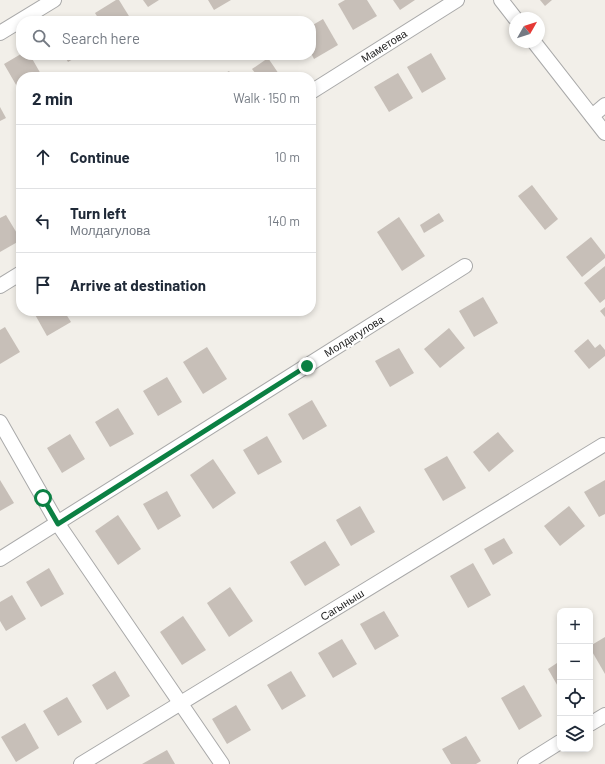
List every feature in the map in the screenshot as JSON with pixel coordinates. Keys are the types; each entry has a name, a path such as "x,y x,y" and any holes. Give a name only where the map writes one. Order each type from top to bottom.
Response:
{"street":[{"path":"28,16 54,0"},
{"name":"Маметова","path":"316,89 457,0"},
{"path":"501,0 510,12"},
{"path":"0,33 16,23"},
{"path":"539,48 605,133"},
{"path":"592,116 605,105"},
{"name":"Молдагулова","path":"0,559 58,524 465,266"},
{"path":"0,286 16,276"},
{"path":"0,422 58,524 222,764"},
{"name":"Сагыныш","path":"81,764 603,445"},
{"path":"593,722 605,715"},
{"path":"525,764 557,744"}],"building":[{"path":"116,0 119,0 129,16 97,16 95,13"},
{"path":"143,0 159,0 148,7"},
{"path":"208,0 231,0 214,10"},
{"path":"345,0 367,0 377,16 353,30 338,4"},
{"path":"393,0 415,0 400,10"},
{"path":"540,0 552,0 545,6"},
{"path":"323,19 338,45 316,58 316,23"},
{"path":"431,53 446,79 422,93 407,67"},
{"path":"16,57 16,60 33,60 40,72 16,72 16,85 4,64"},
{"path":"265,60 269,60 278,72 254,72 252,69"},
{"path":"398,73 413,98 389,112 374,87"},
{"path":"0,107 6,118 0,121"},
{"path":"532,185 558,219 545,230 518,196"},
{"path":"439,213 444,221 424,233 420,225"},
{"path":"6,215 16,232 16,243 0,252 0,218"},
{"path":"399,217 425,256 402,271 377,232"},
{"path":"591,237 605,255 605,258 582,277 566,257"},
{"path":"605,266 605,299 600,303 584,283"},
{"path":"483,297 498,323 474,337 459,311"},
{"path":"605,307 605,317 600,311"},
{"path":"36,316 67,316 71,322 47,336"},
{"path":"5,327 20,352 0,364 0,330"},
{"path":"449,328 465,348 440,368 424,349"},
{"path":"588,339 595,348 600,344 605,350 605,356 589,369 574,351"},
{"path":"207,347 227,379 203,394 183,362"},
{"path":"399,348 414,373 390,387 375,361"},
{"path":"167,377 182,402 158,416 143,391"},
{"path":"312,400 327,426 303,440 288,414"},
{"path":"118,408 134,434 110,447 95,422"},
{"path":"498,432 514,451 489,472 473,452"},
{"path":"70,434 85,459 62,473 47,448"},
{"path":"267,436 282,462 258,475 243,450"},
{"path":"447,456 466,488 443,501 424,469"},
{"path":"213,459 236,493 213,509 190,475"},
{"path":"0,480 14,503 0,511"},
{"path":"605,480 605,514 599,517 584,492"},
{"path":"167,491 181,516 158,530 143,504"},
{"path":"360,506 375,532 351,546 336,520"},
{"path":"569,506 585,526 560,546 544,526"},
{"path":"118,515 141,549 118,565 95,531"},
{"path":"504,538 513,553 493,565 484,549"},
{"path":"325,541 340,565 305,586 290,562"},
{"path":"473,563 491,595 468,608 450,576"},
{"path":"49,568 64,594 41,607 26,582"},
{"path":"230,587 253,621 229,637 207,603"},
{"path":"12,595 26,619 6,631 0,621 0,602"},
{"path":"384,611 399,636 375,650 360,624"},
{"path":"183,616 206,650 182,665 160,632"},
{"path":"605,637 605,674 593,653 593,644"},
{"path":"342,639 357,664 333,678 318,653"},
{"path":"557,663 557,685 548,669"},
{"path":"115,671 130,696 107,710 92,685"},
{"path":"291,671 306,696 282,710 267,685"},
{"path":"524,685 542,716 519,730 501,698"},
{"path":"67,697 82,722 58,736 43,711"},
{"path":"236,705 251,730 227,744 212,719"},
{"path":"25,723 39,748 16,762 1,737"},
{"path":"466,736 481,761 476,764 451,764 442,749"},
{"path":"167,750 175,764 142,764"}],"route":[{"path":"43,498 58,524 307,366"}]}
